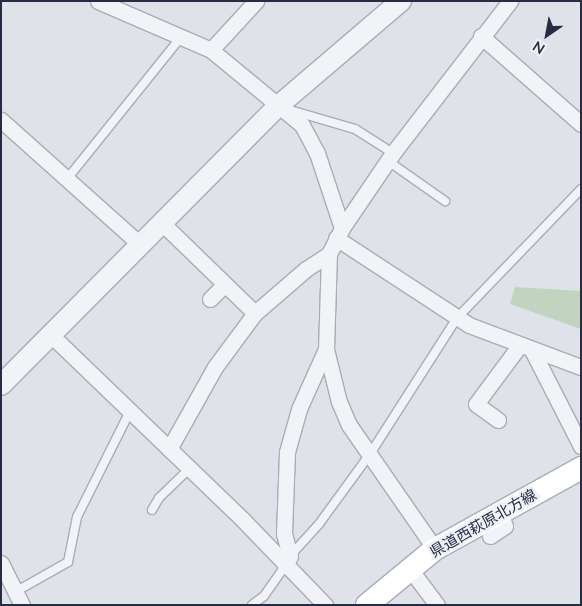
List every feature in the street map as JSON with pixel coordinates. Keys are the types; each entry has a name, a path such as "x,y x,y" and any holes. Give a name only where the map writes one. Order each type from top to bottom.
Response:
{"main road":[{"name":"県道西萩原北方線","path":"367,605 435,549 581,468"}],"street":[{"path":"98,1 115,11 182,36 211,50 302,125 317,153 339,233 457,318 525,348 581,367"},
{"path":"211,50 256,1"},
{"path":"1,385 278,106 401,1"},
{"path":"435,549 349,425 339,402 326,349 329,254 339,233 391,157 481,36 510,1"},
{"path":"481,36 581,124"},
{"path":"1,120 141,245"},
{"path":"162,223 255,313"},
{"path":"169,449 215,367 255,313 306,269 329,254"},
{"path":"210,299 225,284"},
{"path":"51,335 288,561 324,605"},
{"path":"498,420 476,404 525,348"},
{"path":"525,348 581,446"},
{"path":"288,561 284,534 287,452 299,409 326,349"},
{"path":"490,536 505,526 500,512"},
{"path":"1,563 18,598"},
{"path":"410,568 437,605"}],"lane":[{"path":"67,179 182,36"},
{"path":"278,106 355,129 445,201"},
{"path":"252,605 264,596 288,561 319,524 370,454 457,318 581,189"},
{"path":"18,598 68,562 77,517 130,411"},
{"path":"152,510 159,498 190,468"}],"green space":[{"path":"515,287 581,291 581,329 510,304"}]}
